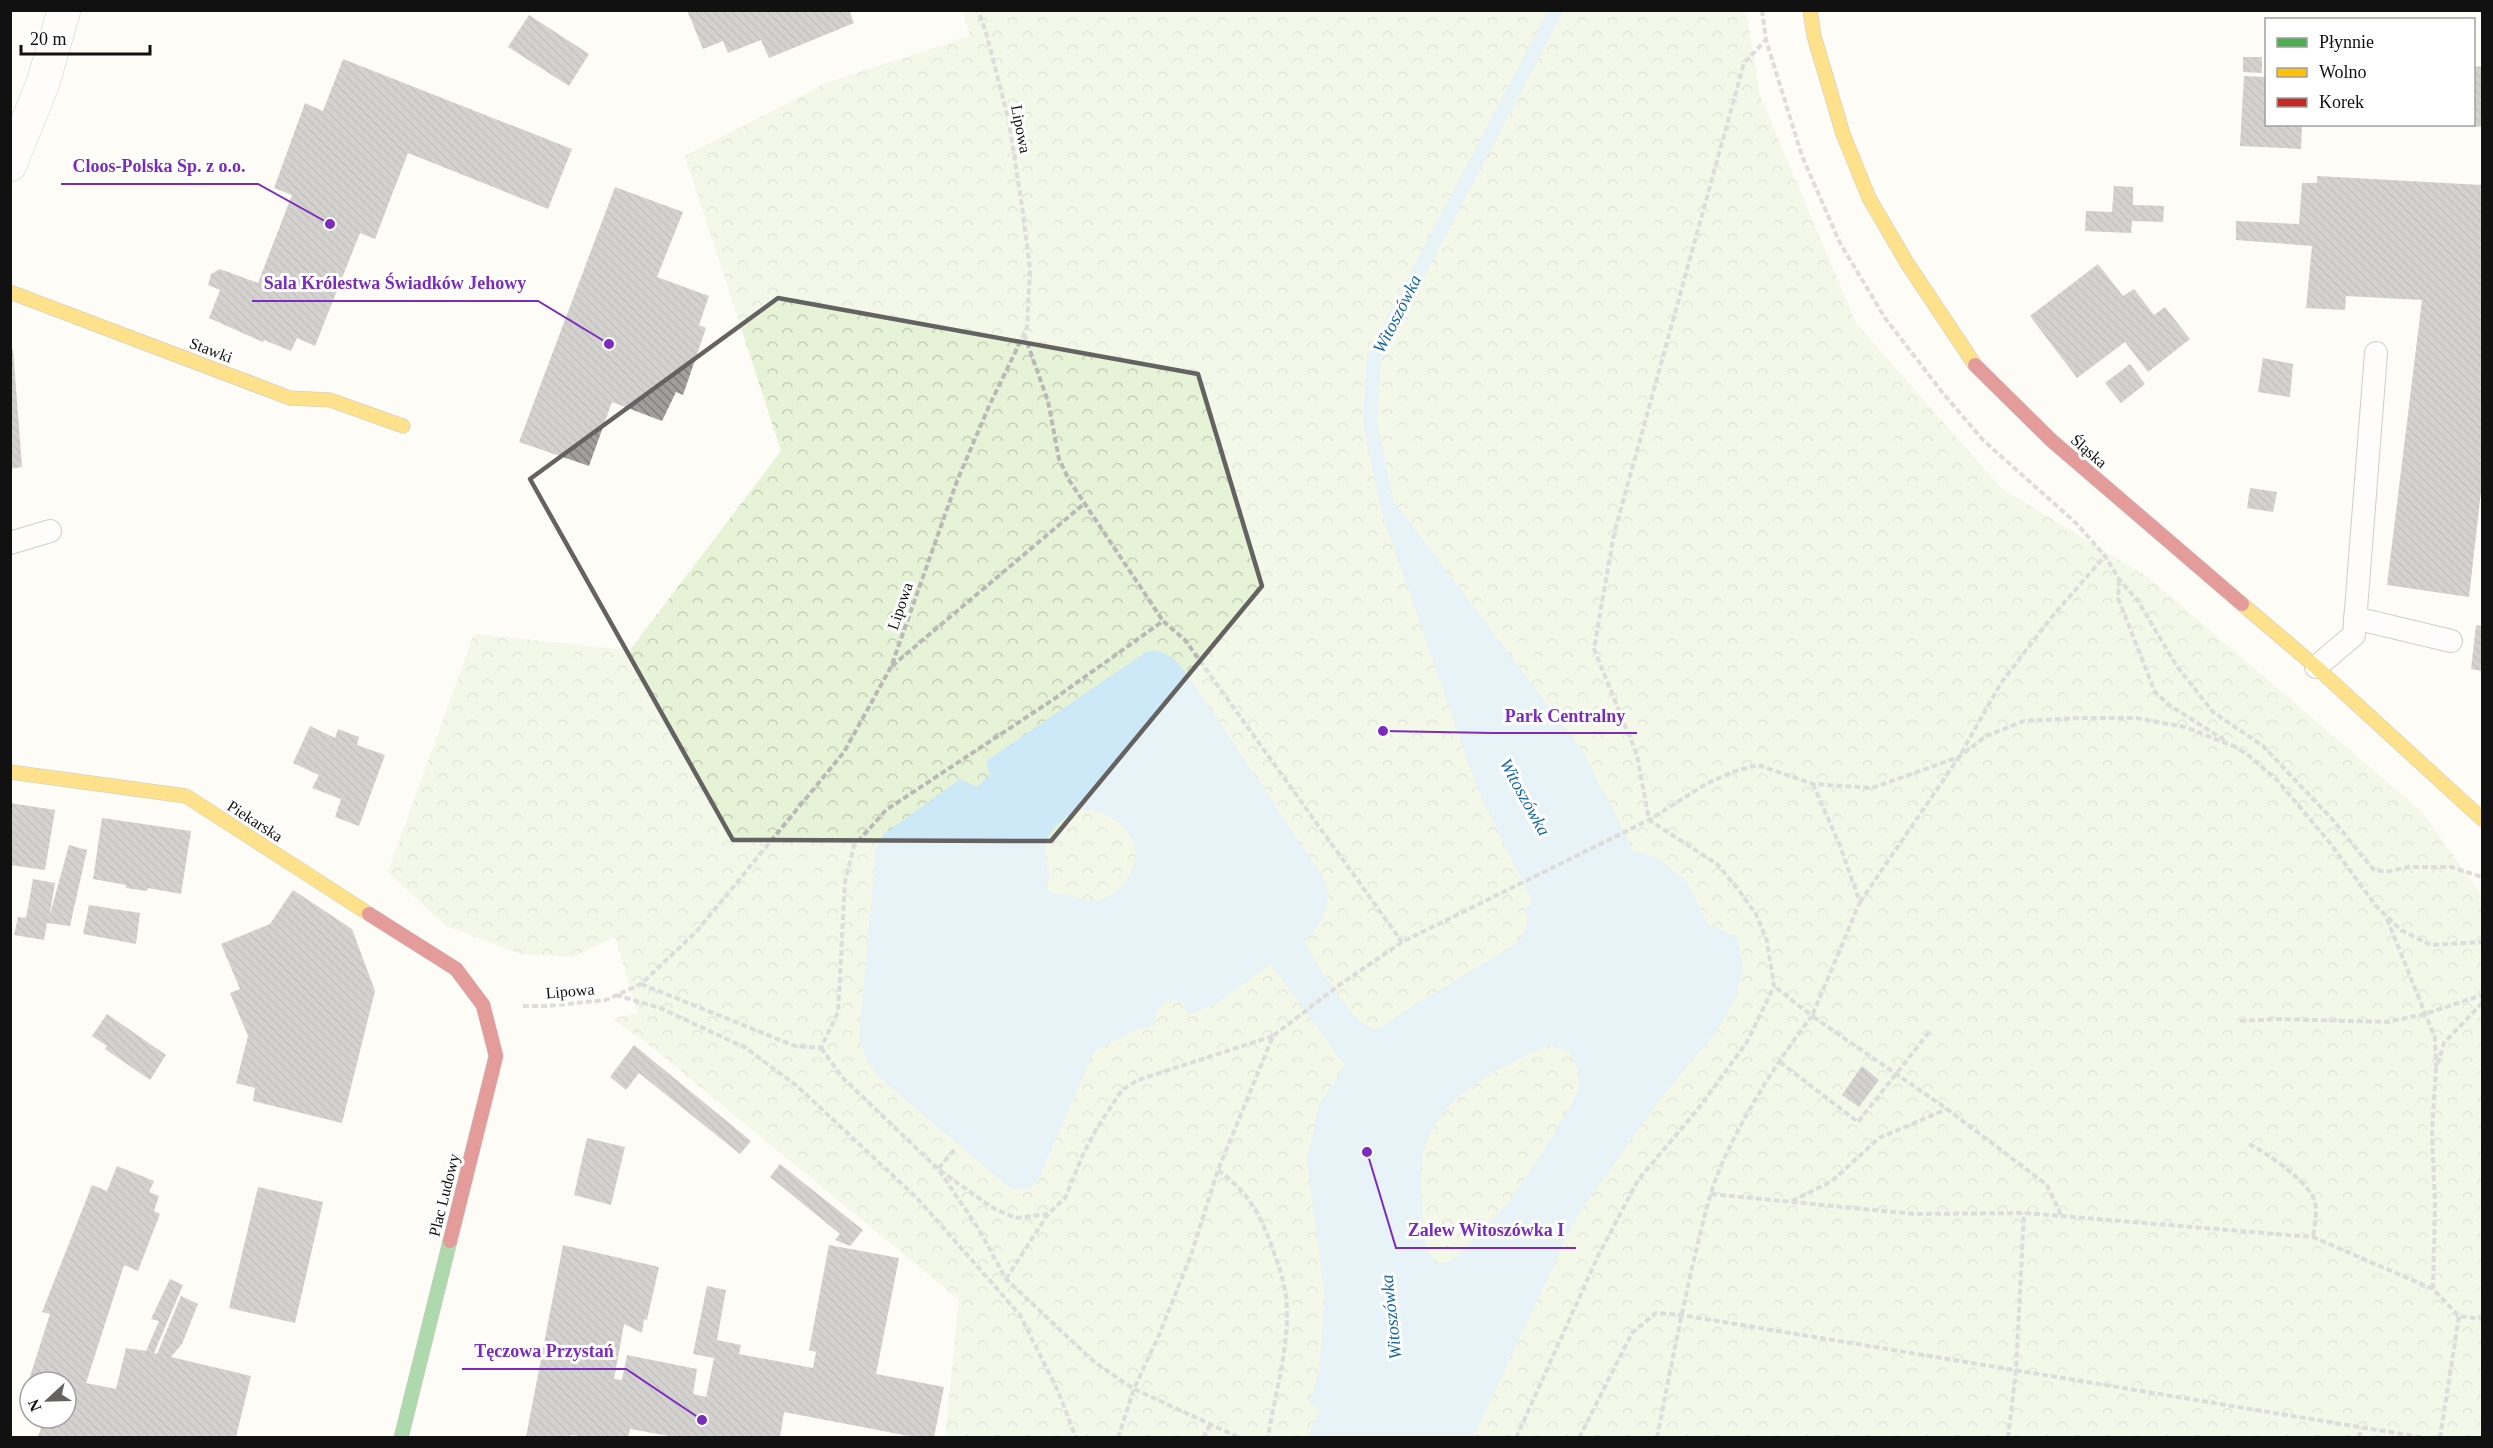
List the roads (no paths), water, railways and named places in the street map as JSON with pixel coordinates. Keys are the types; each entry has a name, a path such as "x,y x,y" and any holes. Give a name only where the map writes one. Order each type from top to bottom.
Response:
{"street":[{"path":"10,165 43,83 64,10"},
{"name":"Śląska","path":"1810,10 1814,36 1843,134 1869,198 1907,263 1974,364 2051,440 2316,667 2482,819"},
{"name":"Stawki","path":"10,292 290,398 330,400 403,426"},
{"name":"Piekarska","path":"10,772 186,796 456,969"},
{"name":"Plac Ludowy","path":"401,1437 496,1056 483,1005 456,969"}],"lane":[{"path":"2316,667 2354,634 2376,353"},
{"path":"10,543 50,531"},
{"path":"2355,618 2451,641"}],"water":[{"path":"1386,501 1396,504 1583,752 1633,850 1658,858 1687,882 1707,923 1738,938 1743,970 1734,1001 1717,1030 1657,1103 1577,1216 1473,1437 1307,1437 1321,1409 1309,1403 1319,1370 1325,1299 1307,1160 1319,1105 1345,1065 1271,964 1214,1005 1188,1014 1184,1004 1176,1000 1165,1001 1155,1014 1156,1025 1137,1029 1094,1051 1036,1184 1024,1189 1011,1189 879,1077 868,1062 859,1037 876,848 884,834 960,779 977,787 990,775 986,761 1146,652 1155,651 1170,656 1182,668 1323,877 1327,905 1321,921 1304,943 1345,1005 1365,1025 1374,1030 1385,1025 1516,944 1526,928 1525,909 1533,903 1477,788 1380,507","holes":["1081,810 1093,811 1115,820 1131,837 1135,848 1135,860 1127,880 1116,892 1100,899 1085,900 1067,895 1055,895 1047,891 1046,883 1050,877 1045,855 1049,836 1061,821","1549,1045 1569,1052 1579,1072 1579,1090 1551,1139 1509,1202 1457,1256 1447,1262 1437,1264 1428,1250 1424,1235 1421,1188 1424,1150 1435,1124 1447,1108 1477,1082"]}],"waterway":[{"name":"Witoszówka","path":"1392,516 1386,501 1370,421 1374,357 1556,10"}],"place":[{"name":"Cloos-Polska Sp. z o.o.","path":"330,224"},
{"name":"Sala Królestwa Świadków Jehowy","path":"609,344"},
{"name":"Park Centralny","path":"1383,731"},
{"name":"Zalew Witoszówka I","path":"1367,1152"},
{"name":"Tęczowa Przystań","path":"702,1420"}]}
